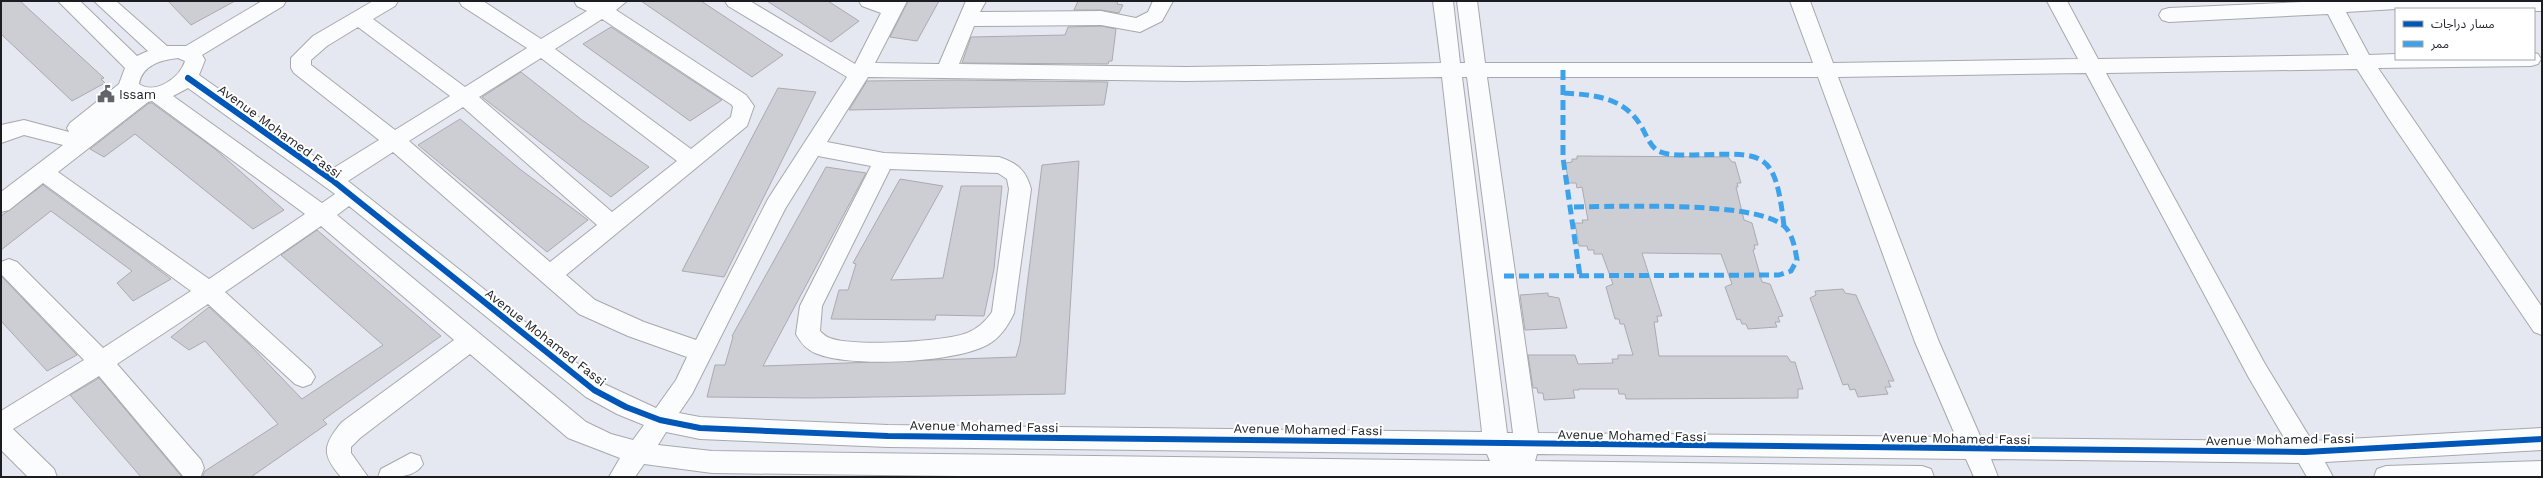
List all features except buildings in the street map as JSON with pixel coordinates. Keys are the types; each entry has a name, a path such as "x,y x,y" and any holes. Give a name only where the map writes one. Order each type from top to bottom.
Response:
{"street":[{"path":"68,1 136,67"},
{"path":"104,1 163,53"},
{"path":"189,53 276,1"},
{"path":"388,1 320,41 301,58 300,68 395,141 587,306 636,329 701,352"},
{"path":"469,1 542,49 691,160"},
{"path":"735,1 860,73 946,72 1186,74 1452,70 1827,70 2395,60"},
{"path":"621,477 684,386 776,205 811,147 860,73 895,5 869,1"},
{"path":"946,72 967,19 976,1"},
{"path":"967,19 1101,18 1131,25 1140,25 1155,16 1163,1"},
{"path":"1443,1 1496,444 1504,463 1517,474"},
{"path":"1467,1 1527,445 1524,459 1517,474"},
{"path":"1800,1 1827,70 1927,342 1986,477"},
{"path":"2057,1 2222,308 2321,477"},
{"path":"1,424 102,363 210,292 321,214 340,187 395,141 464,96 542,49 600,4 636,32 739,100 744,106 740,121 550,275"},
{"path":"2169,14 2339,7 2365,4 2542,4"},
{"path":"2339,7 2336,12 2338,18 2362,60 2542,325"},
{"path":"359,18 464,96 612,225"},
{"path":"1,188 64,138 142,92 174,88 188,78 194,68 195,60 189,53 178,51 163,53 148,58 136,67 128,77 142,92 321,214 578,430 611,446 638,452 712,462 1160,472 1922,477"},
{"name":"Avenue Mohamed Fassi","path":"188,78 340,187 594,390 626,407 660,420 700,428 888,436 1527,445 2305,452 2542,439"},
{"path":"1,204 142,92"},
{"path":"1,135 14,127 27,126 64,138"},
{"path":"811,147 884,161 999,165 1010,168 1018,179 1020,189 1003,313 997,325 973,341 958,347 937,350 853,350 829,348 814,342 808,334 811,306 884,161"},
{"path":"43,172 210,292 303,377"},
{"path":"9,268 102,363 192,468"},
{"path":"356,477 339,457 339,444 351,430 471,340"},
{"path":"1,434 44,477"},
{"path":"390,477 411,464"},
{"path":"2386,477 2542,472"}],"marked path":[{"path":"1563,70 1563,158 1580,276"},
{"path":"1564,93 1599,96 1628,108 1635,116 1653,147 1663,153 1684,155 1736,153 1761,159 1767,163 1775,179 1784,226"},
{"path":"1504,276 1779,275 1791,271 1797,260 1793,242 1787,229 1770,218 1716,209 1571,207"}],"cycle path":[{"path":"188,78 332,180 594,390 626,407 660,420 700,428 888,436 2305,452 2542,439"}],"place":[{"name":"Issam","path":"106,94"}]}
